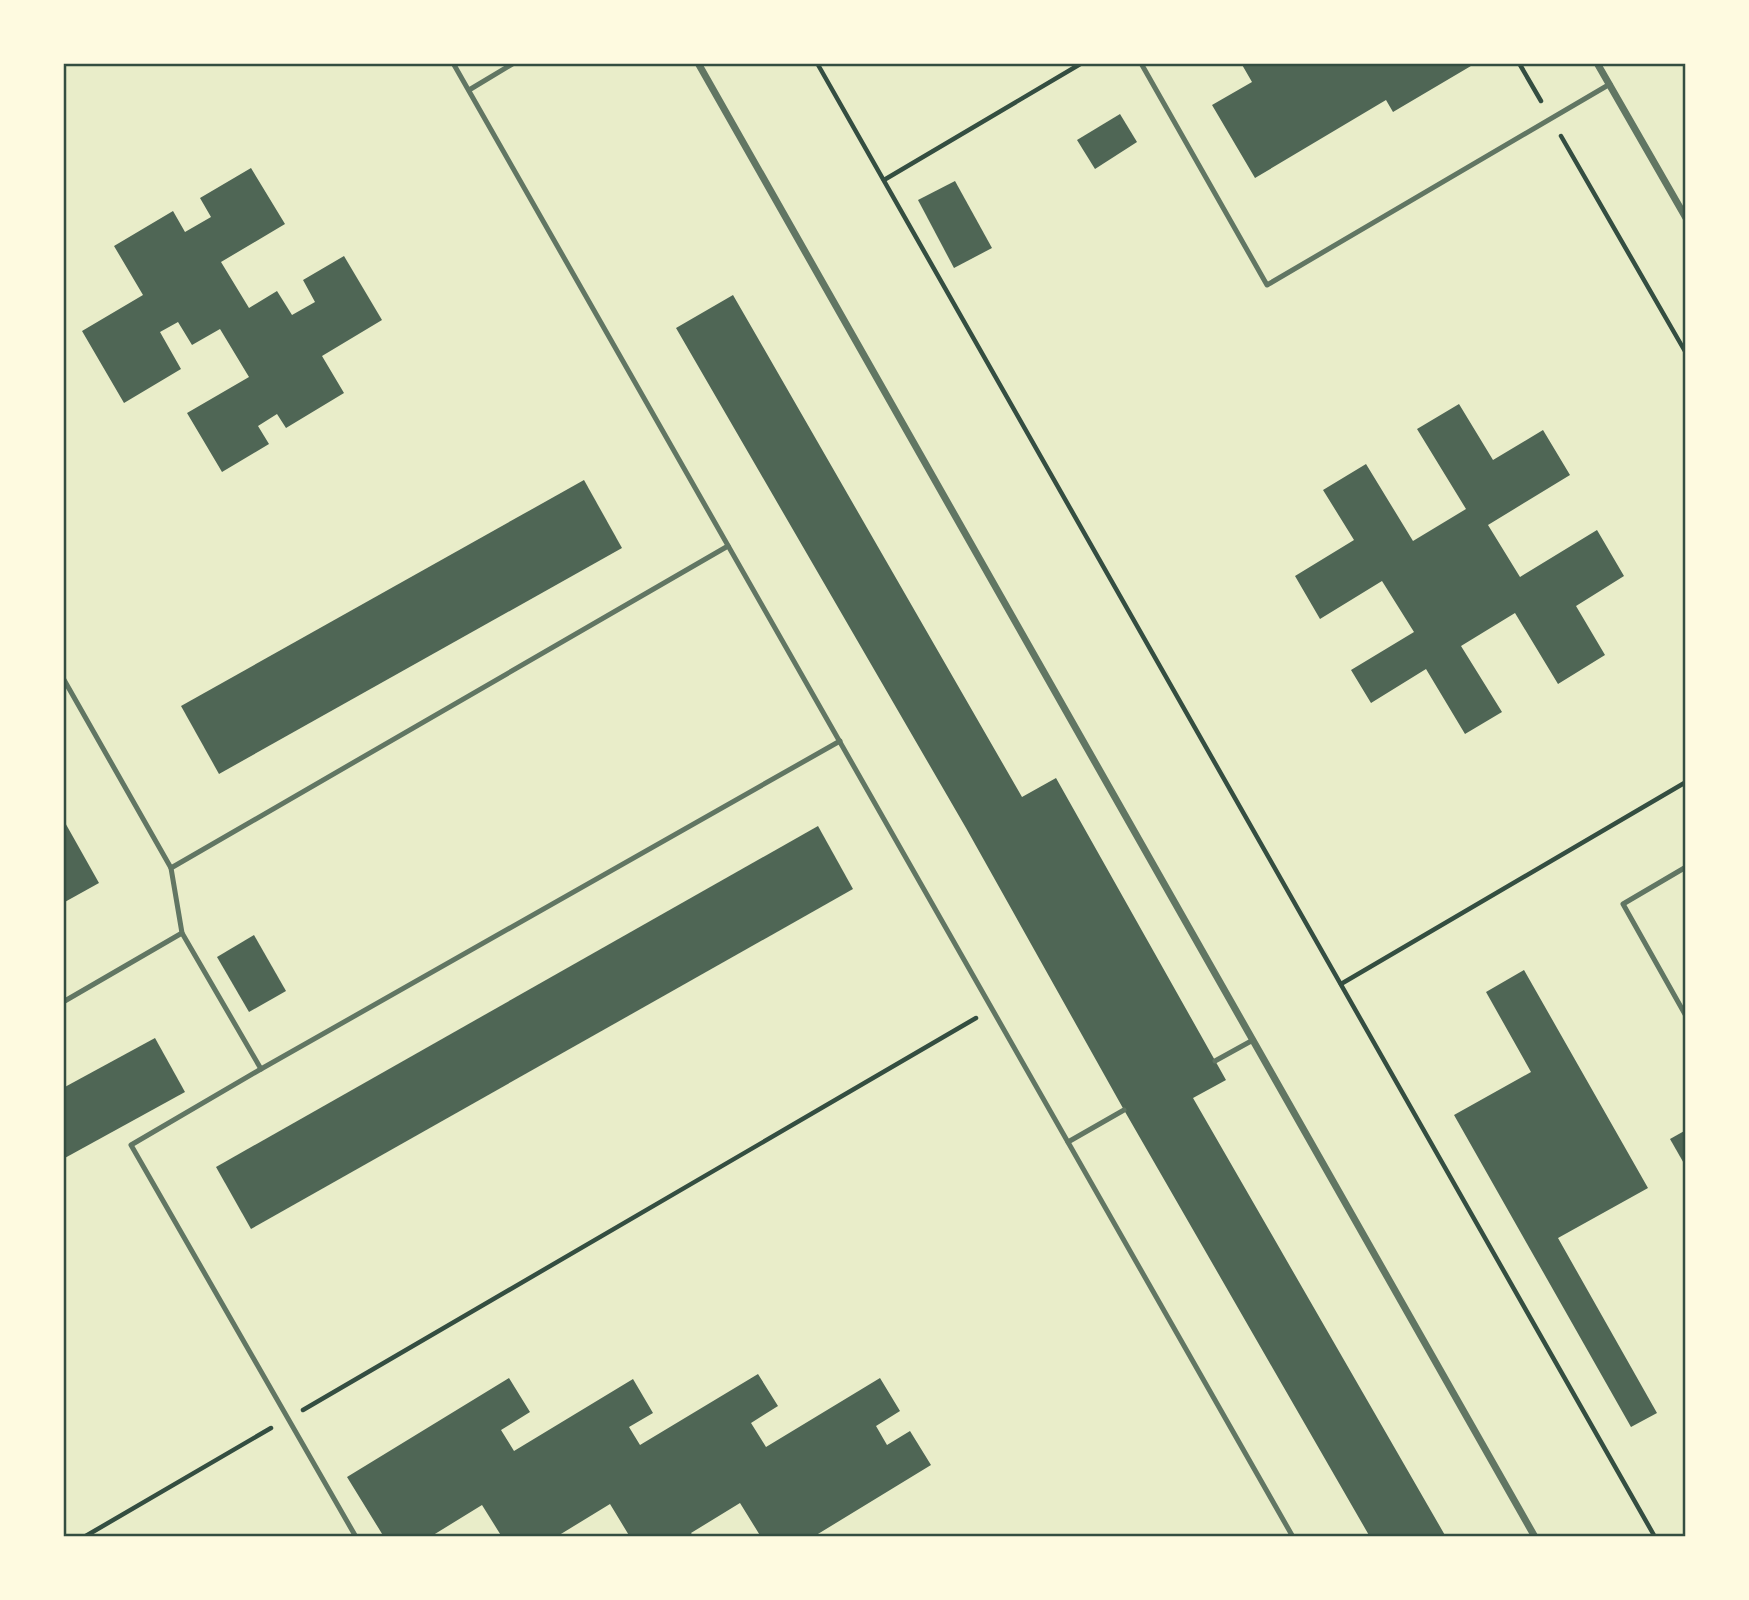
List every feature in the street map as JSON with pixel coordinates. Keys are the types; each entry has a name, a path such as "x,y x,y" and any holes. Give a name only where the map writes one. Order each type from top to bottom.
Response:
{"street":[{"path":"698,63 1535,1537"},
{"path":"1597,63 1686,218"}],"lane":[{"path":"453,63 1293,1537"},
{"path":"469,90 514,63"},
{"path":"1146,63 1142,65 1267,285 1609,84"},
{"path":"171,868 728,545"},
{"path":"63,678 171,868 182,933 261,1069"},
{"path":"356,1537 131,1145 840,741"},
{"path":"1686,867 1623,904 1686,1016"},
{"path":"63,1002 182,933"},
{"path":"1215,1060 1253,1040"},
{"path":"1068,1142 1124,1110"}],"path":[{"path":"817,63 1655,1537"},
{"path":"884,180 1082,63"},
{"path":"1519,63 1686,353"},
{"path":"1340,984 1686,782"},
{"path":"84,1537 992,1009"}],"building":[{"path":"1241,63 1476,63 1393,112 1386,100 1255,178 1212,105 1252,82"},
{"path":"1120,114 1137,142 1095,169 1077,140"},
{"path":"251,168 285,224 221,262 249,308 277,291 292,315 315,302 303,280 344,256 382,320 322,356 344,393 286,428 277,414 258,426 269,444 222,472 187,413 249,377 220,329 192,345 178,322 160,332 181,369 124,403 82,331 143,295 114,246 173,211 185,232 211,217 200,198"},
{"path":"955,181 992,248 954,268 918,200"},
{"path":"733,295 1022,797 1056,778 1226,1080 1193,1098 1446,1537 1370,1537 1124,1110 966,828 676,328"},
{"path":"1459,404 1493,460 1543,430 1570,475 1488,525 1520,577 1597,530 1624,576 1576,606 1605,655 1558,684 1515,613 1461,646 1502,712 1465,734 1426,669 1371,703 1351,670 1414,632 1382,581 1320,619 1295,576 1354,540 1323,490 1366,464 1413,541 1466,509 1417,429"},
{"path":"584,480 622,548 219,774 181,706"},
{"path":"63,819 99,883 63,903"},
{"path":"818,826 853,889 251,1229 216,1167"},
{"path":"254,935 286,991 249,1012 217,957"},
{"path":"1524,970 1648,1188 1558,1238 1657,1413 1631,1427 1454,1115 1531,1072 1486,992"},
{"path":"155,1038 185,1092 63,1159 63,1088"},
{"path":"1686,1130 1686,1167 1670,1139"},
{"path":"758,1374 778,1406 751,1423 766,1447 880,1378 900,1411 876,1426 887,1445 910,1431 931,1465 813,1537 761,1537 740,1503 691,1533 694,1537 630,1537 610,1504 556,1537 502,1537 482,1505 430,1537 384,1537 347,1477 509,1378 530,1412 501,1430 514,1451 633,1379 653,1413 629,1427 640,1445"}]}
